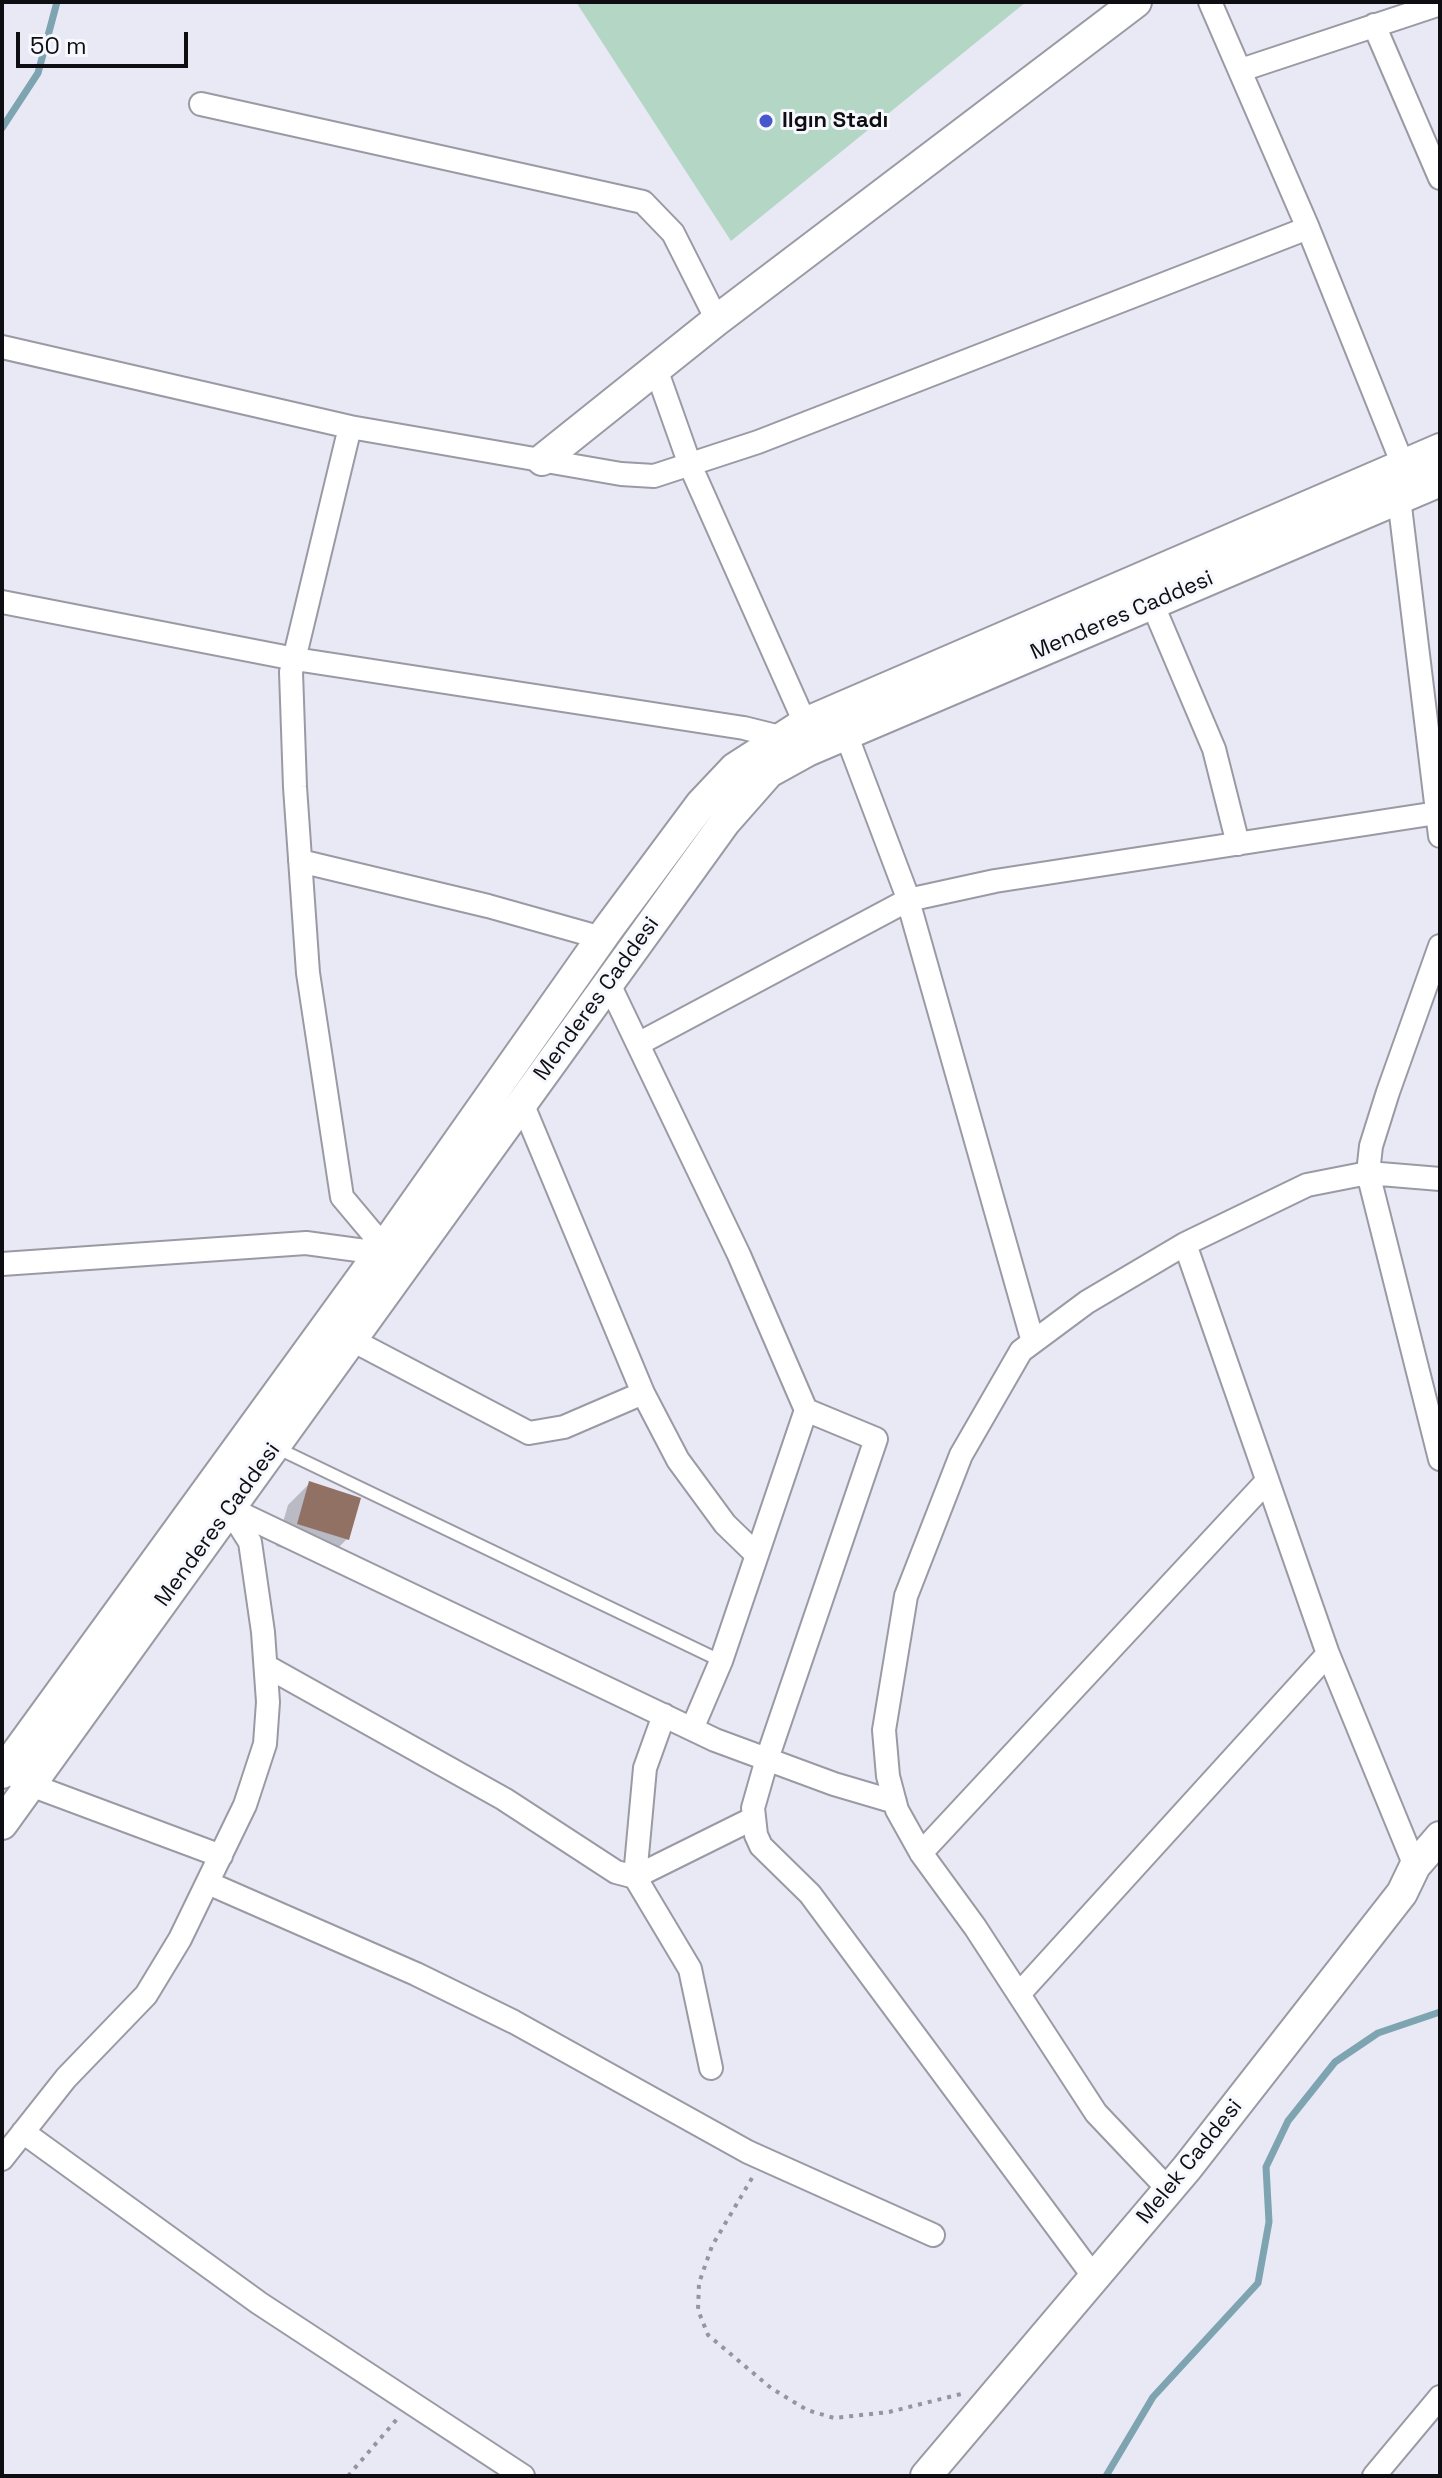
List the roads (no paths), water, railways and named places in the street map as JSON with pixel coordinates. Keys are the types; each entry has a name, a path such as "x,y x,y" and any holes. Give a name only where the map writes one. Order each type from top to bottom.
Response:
{"main road":[{"path":"542,460 717,320 1136,2"},
{"name":"Menderes Caddesi","path":"2,1776 382,1250 602,938 701,804 735,768 793,730 1440,449"},
{"name":"Menderes Caddesi","path":"2,1824 608,982 751,790 788,759 1440,481"},
{"name":"Melek Caddesi","path":"926,2476 1169,2190 1402,1893 1415,1866 1440,1837"}],"street":[{"path":"638,1044 908,900 995,881 1238,844 1439,824 1399,498 1403,465 1308,228 1210,2"},
{"path":"1241,70 1440,4"},
{"path":"1374,25 1440,178"},
{"path":"201,104 643,202 673,233 717,320"},
{"path":"2,347 350,427 621,474 654,476 758,442 1308,228"},
{"path":"2,602 295,659 744,728 793,730 656,369"},
{"path":"350,427 291,672 308,973 342,1197 382,1250"},
{"path":"1152,603 1214,749 1238,844"},
{"path":"846,734 908,900 1033,1342"},
{"path":"300,861 488,906 602,938"},
{"path":"1439,1446 1368,1173 1371,1146 1388,1092 1440,946"},
{"path":"608,982 739,1255 806,1410 721,1661 692,1729"},
{"path":"522,1103 643,1393 678,1460 725,1524 757,1555"},
{"path":"1169,2190 1096,2113 1019,1994 921,1853 895,1802 884,1730 906,1596 961,1455 1021,1351 1087,1302 1185,1244 1307,1185 1368,1173 1440,1179"},
{"path":"2,1264 306,1243 382,1250"},
{"path":"1185,1244 1328,1654 1415,1866"},
{"path":"352,1340 529,1433 564,1427 643,1393"},
{"path":"806,1410 876,1439 753,1808 761,1846 810,1894 1094,2277"},
{"path":"921,1853 1267,1481"},
{"path":"229,1509 692,1729 767,1759 895,1802"},
{"path":"2,2159 66,2078 146,1995 208,1883 245,1805 265,1744 266,1666 250,1542 229,1509"},
{"path":"1019,1994 1328,1654"},
{"path":"266,1666 504,1799 616,1872 635,1877 754,1818"},
{"path":"664,1715 645,1768 635,1877 690,1969 711,2068"},
{"path":"2,1776 32,1782 221,1856"},
{"path":"208,1883 458,1994 763,2158 933,2235"},
{"path":"23,2132 259,2303 523,2476"},
{"path":"1374,2476 1440,2397"}],"lane":[{"path":"274,1447 721,1661"}],"waterway":[{"path":"2,128 38,73 57,2"},
{"path":"1106,2476 1153,2397 1258,2283 1269,2222 1266,2167 1288,2121 1335,2062 1378,2033 1440,2012"}],"place":[{"name":"Ilgın Stadı","path":"766,121"}]}
